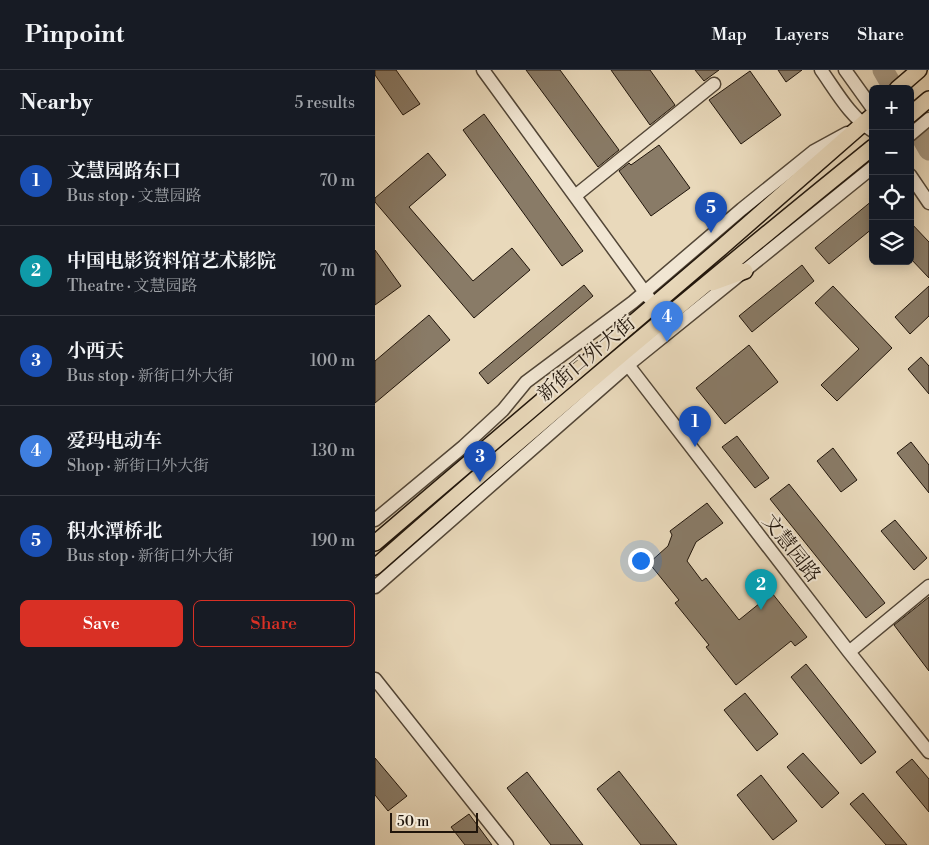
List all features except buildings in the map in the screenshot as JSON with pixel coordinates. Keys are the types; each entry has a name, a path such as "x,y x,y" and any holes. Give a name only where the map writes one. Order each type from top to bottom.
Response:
{"main road":[{"path":"901,85 919,70"},
{"name":"新街口外大街","path":"375,543 512,428 649,298 722,247 869,123"},
{"name":"新街口外大街","path":"375,567 473,480 699,288 869,150"},
{"path":"699,288 745,271"}],"street":[{"path":"483,70 649,298"},
{"path":"821,70 843,102 869,123"},
{"path":"845,70 869,103"},
{"path":"575,196 714,84"},
{"path":"913,130 924,112"},
{"name":"新街口外大街","path":"375,587 628,365 869,170"},
{"path":"914,181 929,203"},
{"name":"新街口外大街","path":"375,520 477,434 503,410 527,382 590,333 649,298"},
{"name":"文慧园路","path":"628,365 849,652 929,752"},
{"path":"849,652 929,586"},
{"path":"375,679 507,845"}],"waterway":[{"path":"883,70 892,85"},
{"path":"914,124 929,150"}],"place":[{"name":"积水潭桥北","path":"711,233"},
{"name":"爱玛电动车","path":"667,342"},
{"name":"文慧园路东口","path":"695,447"},
{"name":"小西天","path":"480,482"},
{"name":"中国电影资料馆艺术影院","path":"761,610"}]}
